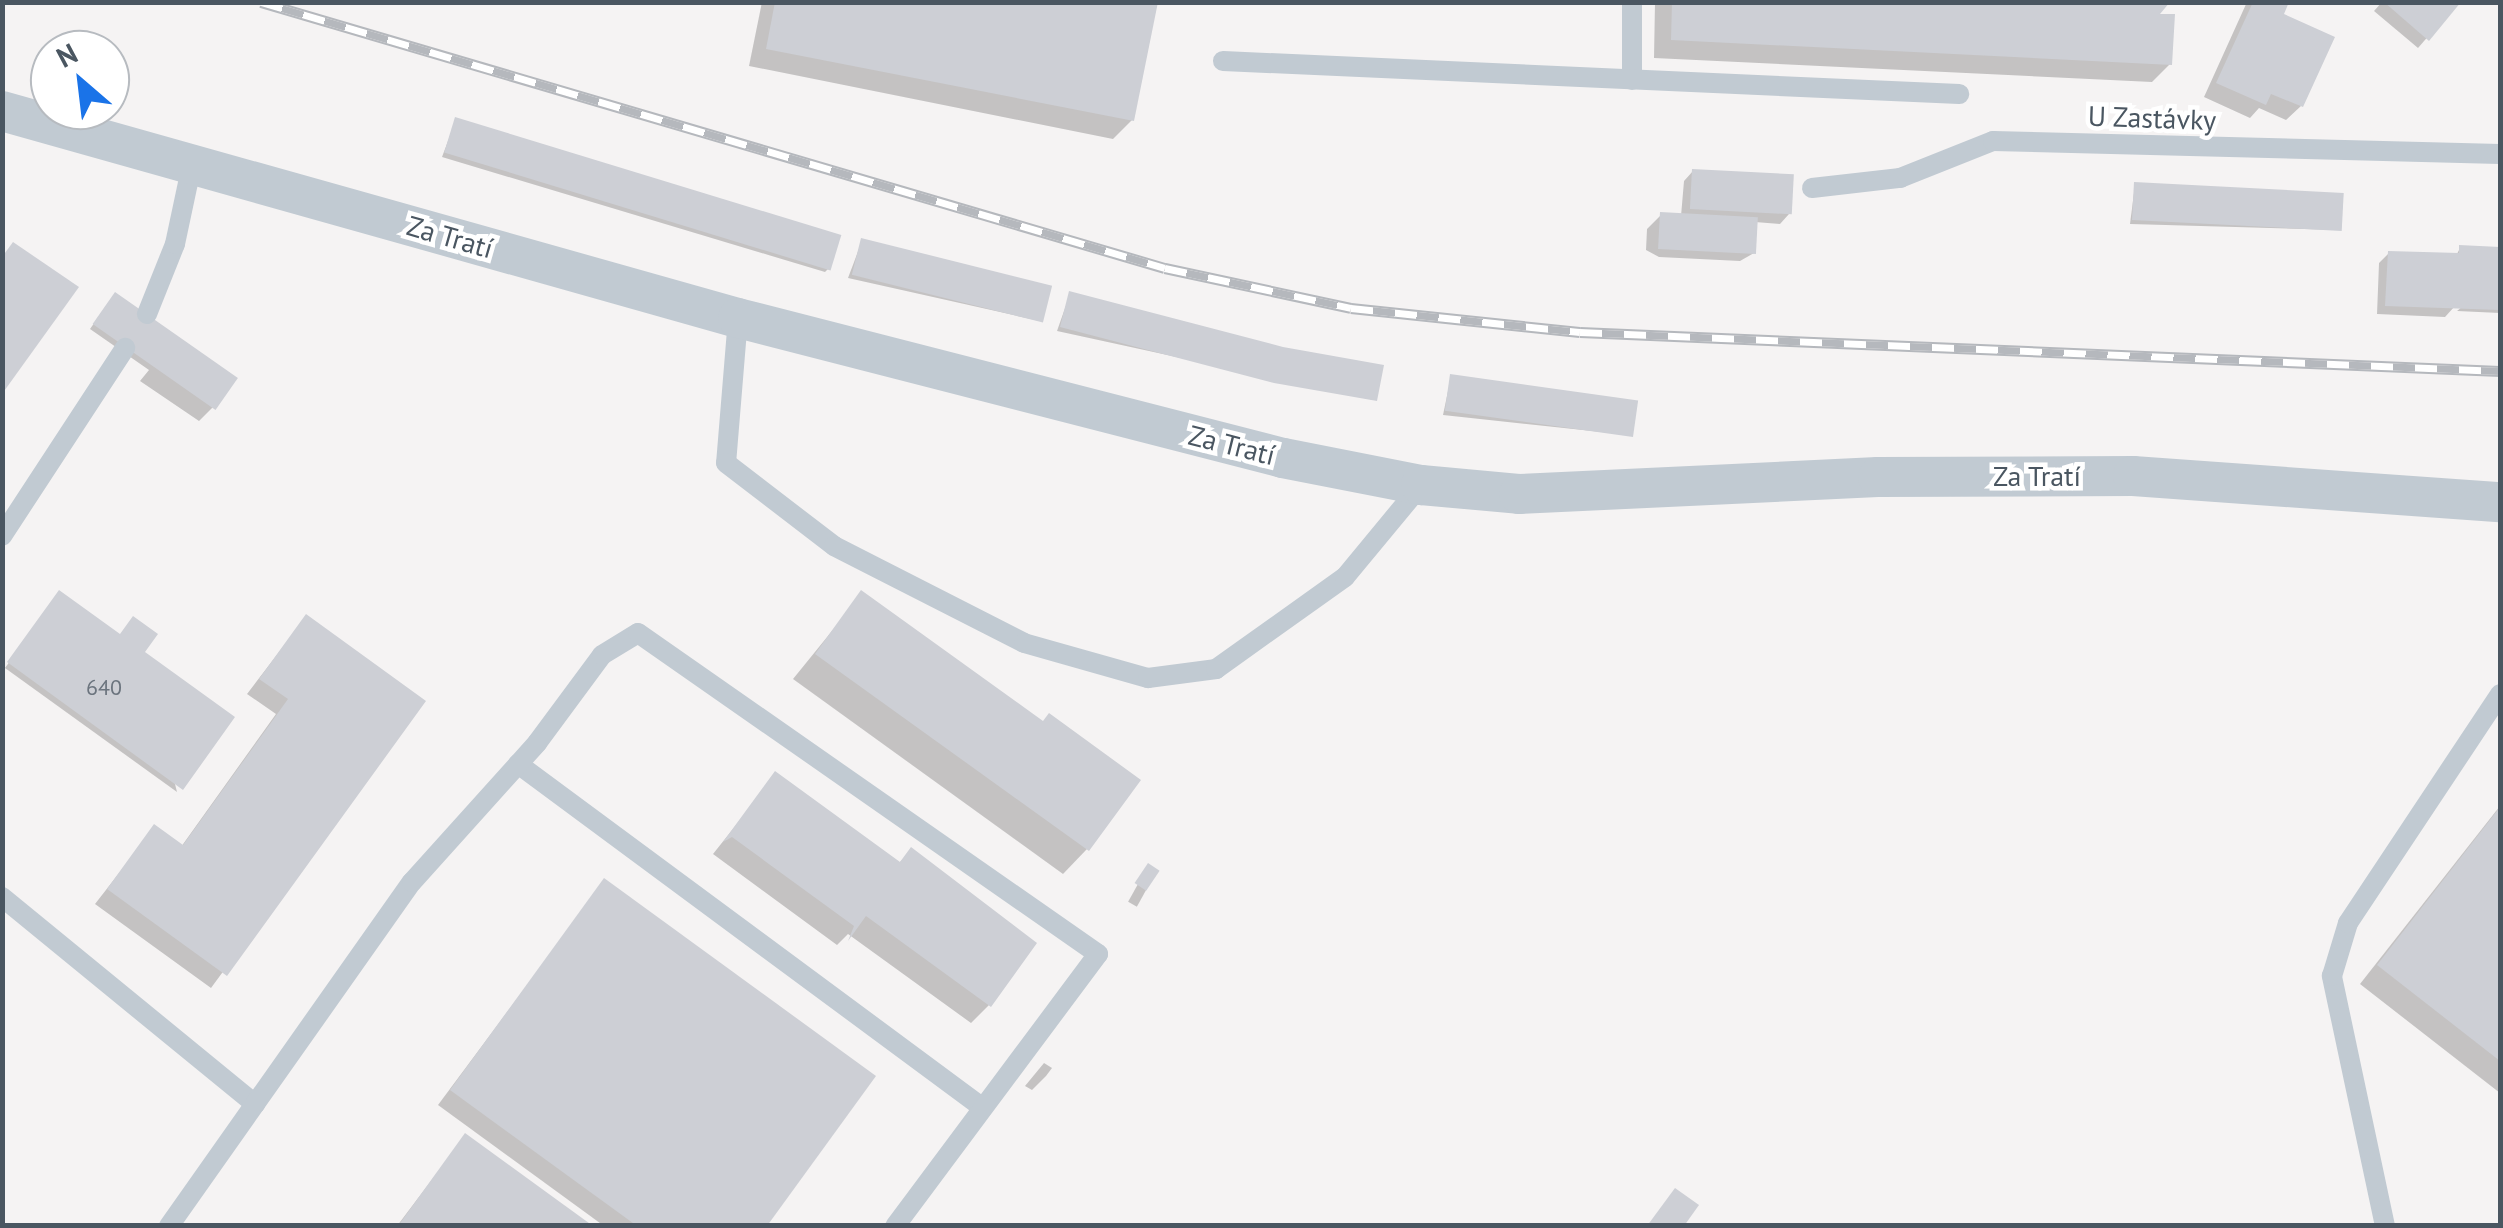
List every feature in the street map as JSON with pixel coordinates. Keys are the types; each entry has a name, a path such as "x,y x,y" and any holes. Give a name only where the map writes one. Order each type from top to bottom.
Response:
{"street":[{"name":"Za Tratí","path":"2,111 738,318 1283,458 1421,485 1520,494 1651,492 1878,477 2132,476 2500,502"}],"lane":[{"path":"1632,2 1632,80"},
{"path":"1223,61 1959,94"},
{"name":"U Zastávky","path":"1812,188 1900,178 1993,141 2500,154"},
{"path":"147,314 174,244 192,164"},
{"path":"738,318 726,463 834,546 1024,643 1148,678 1216,670 1344,577 1421,485"},
{"path":"2,536 124,348"},
{"path":"169,1226 412,882 518,764 602,655 638,633 1098,954 895,1226"},
{"path":"2385,1226 2332,976 2348,924 2500,694"},
{"path":"518,764 982,1108"},
{"path":"2,897 255,1104"}],"building":[{"path":"775,2 1158,2 1134,121 766,49"},
{"path":"1672,2 2170,2 2160,14 2175,14 2172,65 1671,40"},
{"path":"2253,2 2289,2 2284,14 2335,37 2303,107 2271,94 2266,105 2216,83"},
{"path":"2384,2 2461,2 2429,41"},
{"path":"455,117 841,235 831,271 444,152"},
{"path":"1692,169 1794,174 1792,214 1690,209"},
{"path":"2134,182 2344,193 2342,231 2132,220"},
{"path":"1660,212 1758,217 1756,254 1658,249"},
{"path":"861,238 1052,286 1043,323 852,275"},
{"path":"13,242 79,287 2,394 2,257"},
{"path":"2459,245 2500,247 2500,310 2385,306 2388,251 2459,253"},
{"path":"1069,291 1283,347 1384,365 1377,401 1274,383 1060,327"},
{"path":"115,292 238,378 216,410 93,324"},
{"path":"1450,374 1638,400 1633,437 1445,411"},
{"path":"59,590 120,634 133,616 158,634 145,652 235,717 183,790 7,662"},
{"path":"861,590 1043,721 1049,713 1141,780 1089,851 815,654"},
{"path":"306,614 426,701 227,976 107,889 154,824 183,845 288,699 259,679"},
{"path":"775,771 900,862 911,847 1037,943 991,1007 866,916 848,941 854,926 732,837 723,842"},
{"path":"2500,807 2500,1061 2377,965"},
{"path":"1148,863 1160,871 1146,891 1135,883"},
{"path":"604,878 876,1076 767,1226 637,1226 450,1090"},
{"path":"465,1133 593,1226 398,1226"},
{"path":"1675,1188 1699,1205 1684,1226 1647,1226"}],"railway":[{"path":"261,2 1165,268 1351,308 1580,332 2500,371"}]}
